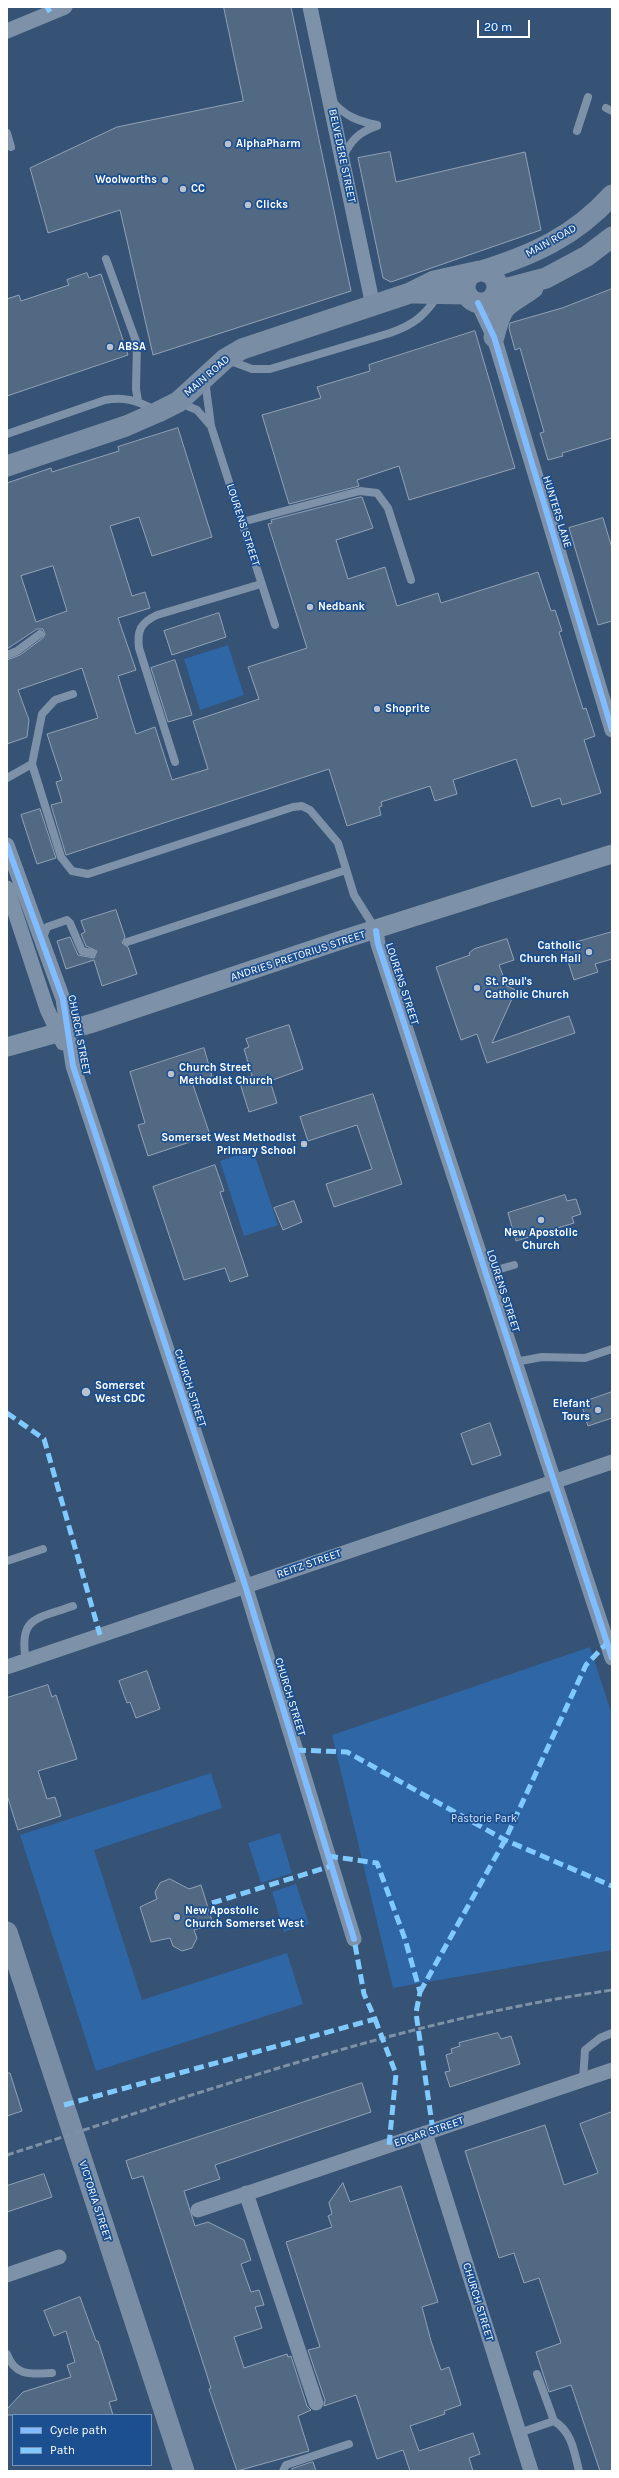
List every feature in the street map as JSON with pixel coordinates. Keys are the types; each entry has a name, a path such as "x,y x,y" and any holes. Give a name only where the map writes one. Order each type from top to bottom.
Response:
{"main road":[{"name":"MAIN ROAD","path":"7,466 126,426 158,412 178,402 224,359 242,349 410,293 434,281 478,271 539,250 582,225 612,195"},
{"name":"MAIN ROAD","path":"410,293 484,296 546,278 587,256 612,237"},
{"path":"478,271 494,277 484,296 465,284 478,271"},
{"path":"494,337 502,310 509,302 546,278"},
{"name":"VICTORIA STREET","path":"7,1932 184,2471"}],"street":[{"path":"7,31 65,7"},
{"name":"BELVEDERE STREET","path":"310,7 331,99 373,306"},
{"name":"HUNTERS LANE","path":"484,296 494,337 612,730"},
{"name":"CHURCH STREET","path":"7,845 63,999 63,1031 72,1062 245,1585 354,1939"},
{"name":"ANDRIES PRETORIUS STREET","path":"7,1047 63,1031 612,854"},
{"name":"CHURCH STREET","path":"7,888 47,1009 63,1031"},
{"name":"LOURENS STREET","path":"376,931 378,944 515,1362 610,1642 612,1658"},
{"name":"REITZ STREET","path":"7,1667 245,1585 612,1462"},
{"name":"EDGAR STREET","path":"198,2210 612,2070"},
{"name":"CHURCH STREET","path":"425,2134 531,2471"},
{"path":"246,2193 316,2403"},
{"path":"7,2275 59,2257"}],"lane":[{"path":"577,131 588,97"},
{"path":"331,99 346,115 356,121 377,126 359,134 350,142 342,157"},
{"path":"7,133 12,147"},
{"path":"106,259 137,344 136,389 138,401"},
{"path":"224,359 252,369 270,369 390,333 408,327 420,319 429,310 438,294"},
{"name":"LOURENS STREET","path":"205,377 211,426 274,625"},
{"path":"7,434 105,400 117,398 138,401 158,412"},
{"name":"LOURENS STREET","path":"178,402 197,410 211,426"},
{"path":"242,522 360,491 377,493 388,508 411,580"},
{"path":"176,762 139,648 139,630 147,620 156,615 261,584"},
{"path":"7,655 17,651 40,634"},
{"path":"73,694 55,700 42,714 32,764 61,857 67,867 77,873 88,874 297,806 310,810 338,844 354,895 376,931"},
{"path":"7,778 32,764"},
{"path":"127,942 346,870"},
{"path":"43,941 47,927 67,920 72,925 82,951 92,953"},
{"path":"486,1273 514,1265"},
{"path":"515,1362 542,1357 585,1358 612,1349"},
{"path":"7,1561 43,1549"},
{"path":"26,1661 23,1644 26,1627 37,1619 73,1606"},
{"path":"583,2080 585,2050 600,2038 612,2033"},
{"path":"7,2354 13,2367 20,2372 30,2374 52,2374"},
{"path":"537,2374 554,2421 568,2432 579,2471"},
{"path":"519,2433 554,2421"},
{"path":"283,2471 286,2465 349,2444"}],"green space":[{"path":"228,645 244,695 200,710 184,659"},
{"path":"253,1150 278,1225 244,1236 220,1161"},
{"name":"Pastorie Park","path":"590,1647 612,1715 612,1950 393,1988 332,1735"},
{"path":"211,1773 222,1808 94,1850 142,2000 287,1953 303,2004 96,2071 20,1835"},
{"path":"280,1833 292,1873 261,1883 248,1843"},
{"path":"296,1884 309,1924 284,1932 272,1892"}],"building":[{"name":"CC","path":"224,7 291,7 351,291 153,355 120,210 48,233 30,168 117,127 243,101"},
{"path":"390,152 396,182 525,152 541,230 391,282 383,278 358,158"},
{"path":"87,273 89,278 101,274 128,355 7,396 7,299 19,295 21,301 69,285 67,280"},
{"path":"612,289 612,438 562,453 563,456 548,460 540,433 544,432 520,348 515,350 509,328 510,323 562,308"},
{"path":"475,331 515,468 409,500 399,466 357,480 359,486 289,504 262,415 321,398 317,387 370,371 369,365"},
{"path":"178,428 212,537 152,556 139,517 110,526 132,596 145,592 150,608 118,618 136,670 118,676 136,734 155,727 172,780 208,769 193,721 259,699 248,667 307,648 268,524 272,523 271,520 362,497 373,528 336,540 348,579 385,567 397,606 438,593 441,603 538,572 551,611 555,610 562,631 559,632 583,709 586,708 595,736 584,740 601,793 562,805 560,798 532,807 516,759 453,780 457,794 435,801 430,786 381,802 382,806 379,807 381,815 347,826 329,769 66,855 51,805 62,802 56,782 62,780 47,734 98,718 82,668 18,690 29,720 27,737 7,744 7,660 20,655 43,638 45,634 43,629 37,629 7,649 7,483 51,468 52,472 119,451 118,447","holes":["53,566 67,611 36,622 21,576"]},
{"path":"603,518 612,548 612,621 598,625 569,528"},
{"path":"219,613 226,637 172,655 164,631"},
{"path":"175,660 192,715 168,722 151,668"},
{"path":"40,809 56,858 37,864 21,815"},
{"path":"116,910 125,937 122,943 128,947 137,974 102,986 94,960 66,969 57,941 70,937 78,955 94,958 97,951 86,946 81,934 85,932 81,921"},
{"name":"Catholic Church Hall","path":"612,932 612,959 595,964 598,972 574,980 563,946"},
{"name":"St. Paul's Catholic Church","path":"507,939 514,960 499,965 507,986 516,990 492,1043 569,1016 575,1033 487,1063 477,1034 461,1040 436,967 470,955 469,953 474,949"},
{"path":"289,1025 303,1069 270,1081 277,1103 249,1112 239,1080 252,1076 244,1049 249,1047 246,1039"},
{"path":"204,1048 212,1076 192,1082 209,1132 201,1135 202,1138 148,1156 138,1125 145,1123 130,1072"},
{"path":"373,1094 402,1184 334,1207 326,1184 372,1169 357,1125 308,1141 300,1117"},
{"path":"215,1165 224,1191 220,1192 248,1276 230,1282 225,1268 184,1280 153,1187"},
{"name":"New Apostolic Church","path":"565,1195 567,1201 576,1199 581,1214 572,1217 574,1223 516,1241 508,1213"},
{"path":"294,1201 302,1222 283,1230 274,1208"},
{"name":"Elefant Tours","path":"612,1392 612,1418 588,1426 581,1403"},
{"path":"490,1423 501,1455 472,1465 461,1434"},
{"path":"147,1671 160,1709 136,1718 130,1702 127,1703 119,1681"},
{"path":"48,1685 52,1697 56,1695 77,1759 38,1771 47,1799 55,1797 61,1816 18,1830 7,1795 7,1698"},
{"name":"New Apostolic Church Somerset West","path":"170,1879 189,1889 201,1885 213,1924 194,1930 197,1938 192,1948 182,1951 173,1946 170,1938 151,1942 140,1907 157,1899 155,1892 160,1883"},
{"path":"498,2033 501,2039 511,2036 520,2064 450,2087 445,2072 450,2071 446,2055 452,2053 451,2049 460,2046 459,2043"},
{"path":"7,2073 10,2073 22,2111 7,2116"},
{"path":"362,2083 371,2112 215,2165 220,2179 184,2191 195,2226 208,2222 244,2240 251,2260 241,2264 251,2292 259,2290 264,2305 255,2307 262,2328 234,2337 244,2368 287,2354 288,2357 291,2356 307,2406 311,2410 298,2416 309,2451 237,2471 209,2389 211,2388 143,2176 132,2179 126,2161"},
{"path":"612,2112 612,2471 600,2471 571,2385 549,2392 536,2352 561,2343 539,2278 524,2283 514,2253 499,2258 465,2151 545,2125 564,2185 598,2173 580,2124"},
{"path":"44,2174 52,2197 7,2212 7,2186"},
{"path":"343,2183 350,2202 401,2186 438,2302 422,2307 431,2341 441,2370 449,2367 461,2405 444,2411 445,2414 410,2426 419,2451 473,2433 480,2454 469,2458 473,2471 410,2471 403,2450 377,2459 356,2395 324,2406 325,2400 308,2350 320,2347 286,2242 332,2227 328,2216 332,2214 329,2203"},
{"path":"80,2297 96,2341 98,2341 117,2400 109,2402 113,2414 7,2415 7,2409 23,2392 71,2377 67,2365 75,2362 66,2331 54,2336 44,2311"},
{"path":"313,2462 316,2471 293,2471 292,2469"}],"railway":[{"path":"7,2155 156,2106 306,2060 382,2039 458,2019 534,2003 612,1990"}],"marked path":[{"path":"47,7 50,12"},
{"path":"7,1413 44,1439 100,1635"},
{"path":"420,1992 505,1840 586,1665 607,1643"},
{"path":"296,1750 347,1752 505,1840 612,1886"},
{"path":"328,1856 377,1863 405,1939 420,1992 416,2013 433,2131"},
{"path":"212,1903 331,1866"},
{"path":"64,2105 375,2019 364,1994 354,1939"},
{"path":"375,2019 396,2074 389,2145"}],"cycle path":[{"path":"478,303 494,337 612,730"},
{"path":"7,845 63,999 73,1066 245,1585 354,1939"},
{"path":"376,931 378,944 612,1658"}],"place":[{"name":"AlphaPharm","path":"228,144"},
{"name":"Woolworths","path":"165,180"},
{"name":"CC","path":"183,189"},
{"name":"Clicks","path":"248,205"},
{"name":"ABSA","path":"110,347"},
{"name":"Nedbank","path":"310,607"},
{"name":"Shoprite","path":"377,709"},
{"name":"Catholic Church Hall","path":"589,952"},
{"name":"St. Paul's Catholic Church","path":"477,988"},
{"name":"Church Street Methodist Church","path":"171,1074"},
{"name":"Somerset West Methodist Primary School","path":"304,1144"},
{"name":"New Apostolic Church","path":"541,1220"},
{"name":"Somerset West CDC","path":"86,1392"},
{"name":"Elefant Tours","path":"598,1410"},
{"name":"New Apostolic Church Somerset West","path":"177,1917"}]}
